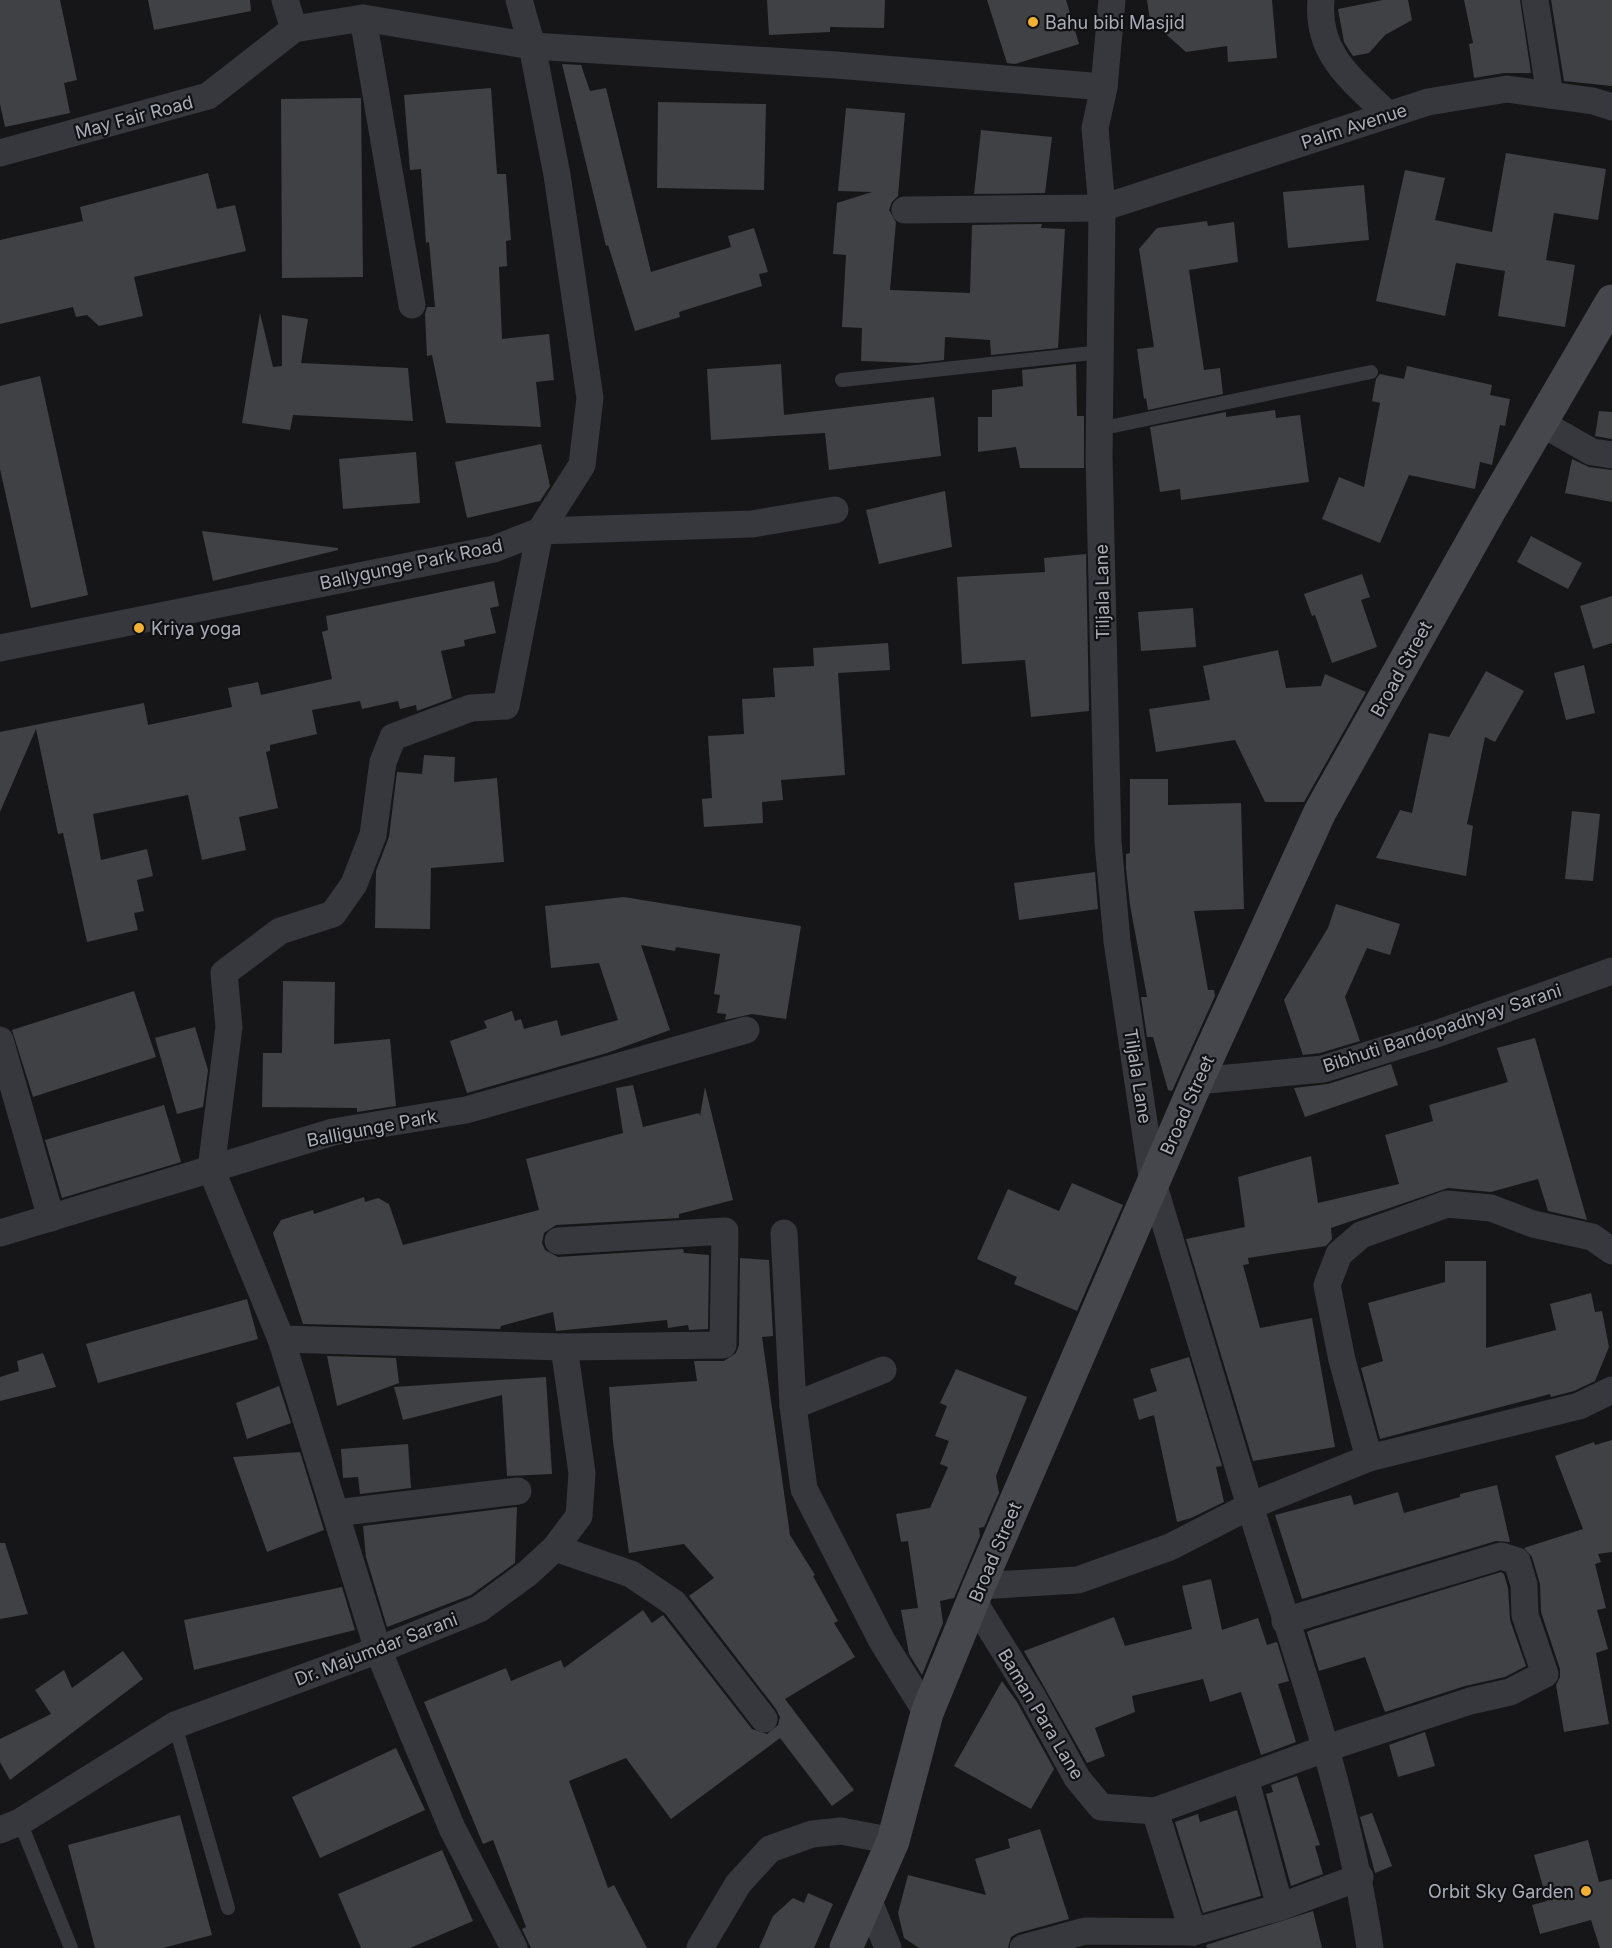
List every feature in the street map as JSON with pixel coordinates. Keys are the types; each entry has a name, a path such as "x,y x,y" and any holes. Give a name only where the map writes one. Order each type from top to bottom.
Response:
{"street":[{"path":"285,0 294,29"},
{"path":"514,1948 452,1828 378,1650 281,1339 211,1169 229,1027 224,973 280,931 333,914 354,884 373,835 383,762 393,737 471,708 506,706 540,531 582,465 590,398 556,175 532,46 519,0"},
{"name":"Tiljala Lane","path":"1112,0 1104,87 1095,128 1102,208 1099,429 1108,842 1117,941 1153,1183 1250,1506"},
{"path":"1321,0 1319,21 1325,43 1339,66 1388,115"},
{"path":"1535,0 1550,95"},
{"path":"363,18 412,305"},
{"name":"May Fair Road","path":"1,149 208,96 294,29 363,18 532,46 836,65 1104,87"},
{"name":"Palm Avenue","path":"905,210 1102,208 1428,102 1507,89 1593,101 1612,107"},
{"name":"Broad Street","path":"846,1948 893,1841 927,1713 976,1594 1197,1081 1320,812 1612,301"},
{"path":"1541,423 1592,452 1612,455"},
{"name":"Ballygunge Park Road","path":"0,648 494,549 540,531 752,524 835,510"},
{"name":"Bibhuti Bandopadhyay Sarani","path":"1197,1081 1323,1069 1436,1034 1612,971"},
{"name":"Balligunge Park","path":"0,1233 333,1132 466,1110 746,1030"},
{"path":"0,1040 51,1218"},
{"path":"1369,1458 1342,1360 1327,1285 1339,1254 1361,1235 1447,1204 1491,1208 1533,1224 1592,1237 1612,1251"},
{"path":"281,1339 564,1347 723,1345 724,1231 558,1241"},
{"path":"784,1233 793,1406 804,1489 882,1641 927,1713"},
{"name":"Dr. Majumdar Sarani","path":"10,1826 175,1725 378,1650 479,1609 528,1573 555,1548 579,1516 582,1473 564,1347"},
{"path":"793,1406 884,1370"},
{"path":"976,1594 1078,1580 1170,1547 1250,1506 1369,1458 1579,1406 1612,1390"},
{"path":"336,1513 518,1491"},
{"path":"1250,1506 1327,1748 1360,1877 1370,1948"},
{"path":"555,1548 631,1574 674,1603 764,1719"},
{"name":"Baman Para Lane","path":"976,1594 1077,1778 1101,1807 1155,1811 1327,1748 1470,1701 1510,1692 1545,1674 1525,1615 1524,1585 1517,1561 1501,1556 1286,1621"},
{"path":"1245,1778 1280,1907"},
{"path":"1155,1811 1193,1932"},
{"path":"700,1948 738,1884 770,1849 812,1834 841,1831 893,1841"},
{"path":"1023,1948 1088,1940 1193,1932 1280,1907 1360,1877"},
{"path":"868,1899 888,1948"}],"lane":[{"path":"842,380 1101,352"},
{"path":"1099,429 1371,372"},
{"path":"175,1725 228,1908"},
{"path":"10,1826 71,1948"}],"building":[{"path":"0,0 60,0 77,80 64,83 70,113 5,127 0,104"},
{"path":"148,0 250,0 251,11 154,30"},
{"path":"767,0 885,0 884,28 830,27 830,32 769,35"},
{"name":"Bahu bibi Masjid","path":"987,0 1066,0 1079,44 1015,64 1007,63"},
{"path":"1147,0 1272,0 1277,58 1228,62 1227,46 1186,52 1150,20"},
{"path":"1383,0 1408,0 1412,20 1385,35 1369,53 1353,56 1344,42 1338,9"},
{"path":"1464,0 1520,0 1531,73 1504,73 1474,78 1469,44 1473,43"},
{"path":"1551,0 1612,0 1612,86 1564,81"},
{"path":"562,64 581,65 590,91 606,88 651,272 731,247 728,236 754,228 768,272 759,274 762,286 679,312 680,317 635,331 608,245 606,246"},
{"path":"491,88 497,174 506,174 511,240 506,241 507,266 499,267 502,339 549,334 554,380 536,382 541,427 446,423 432,355 427,356 425,314 427,307 435,307 429,242 426,243 421,169 410,170 404,95"},
{"path":"361,98 363,277 282,278 281,99"},
{"path":"658,102 766,104 764,190 657,188"},
{"path":"846,108 905,113 898,196 892,202 889,210 896,222 890,290 970,293 972,225 1042,224 1041,228 1065,229 1058,348 991,355 990,340 945,337 944,360 917,363 861,361 862,328 842,327 846,255 833,254 837,203 872,192 838,191"},
{"path":"981,130 1052,137 1045,193 974,194"},
{"path":"1506,153 1606,169 1598,220 1554,213 1546,260 1575,265 1565,327 1498,316 1505,271 1456,263 1445,316 1376,301 1405,170 1445,178 1435,220 1492,232"},
{"path":"208,173 217,209 235,205 246,251 134,277 143,316 99,326 87,315 76,317 73,307 0,324 0,240 83,221 80,207"},
{"path":"1364,185 1369,240 1288,248 1283,192"},
{"path":"1207,221 1208,226 1234,222 1238,262 1189,270 1204,370 1220,368 1223,394 1148,410 1146,398 1144,399 1137,349 1154,347 1139,249 1157,228"},
{"path":"260,313 273,367 282,366 282,315 308,319 301,363 408,368 413,421 293,415 290,430 242,423"},
{"path":"781,364 784,415 934,397 941,456 829,470 825,433 711,440 707,369"},
{"path":"1076,364 1077,416 1084,416 1084,468 1020,468 1016,447 978,452 978,417 992,417 992,390 1023,386 1022,370"},
{"path":"1407,366 1492,385 1490,395 1510,399 1505,426 1500,425 1492,465 1480,462 1475,489 1409,475 1380,543 1322,519 1339,477 1364,487 1380,403 1372,401 1376,379 1380,374 1404,379"},
{"path":"40,376 88,595 31,608 0,469 0,386"},
{"path":"1275,410 1276,418 1300,415 1309,482 1181,500 1180,489 1160,492 1150,427 1226,412 1226,417"},
{"path":"1599,411 1612,412 1612,439 1595,436"},
{"path":"541,444 550,486 540,501 467,518 455,462"},
{"path":"416,452 420,503 343,509 339,459"},
{"path":"1572,459 1589,467 1612,470 1612,502 1565,493"},
{"path":"945,491 952,547 879,564 866,510"},
{"path":"202,531 338,548 338,550 213,581"},
{"path":"1531,536 1582,563 1568,589 1517,562"},
{"path":"1086,554 1089,711 1031,717 1025,660 962,664 957,577 1045,572 1044,558"},
{"path":"1362,574 1370,597 1361,600 1377,647 1332,663 1315,615 1312,616 1304,594"},
{"path":"494,581 499,606 490,608 496,633 464,640 465,646 441,651 452,698 417,711 416,705 400,709 398,701 362,709 360,701 312,710 317,734 270,745 270,751 266,752 278,808 239,817 246,850 202,860 188,795 93,814 101,860 147,849 153,876 137,880 144,911 134,913 138,930 87,942 63,833 58,834 36,729 0,812 0,732 144,703 148,725 232,707 228,688 258,682 261,695 332,679 322,632 328,630 326,616"},
{"path":"1612,596 1612,643 1593,649 1580,606"},
{"path":"1193,608 1196,647 1141,651 1138,612"},
{"path":"888,643 890,670 838,673 845,775 781,780 783,800 762,802 763,823 704,827 702,799 712,798 708,736 744,734 742,699 775,697 773,668 814,666 813,648"},
{"path":"1278,650 1286,688 1321,686 1325,674 1366,692 1304,802 1265,802 1235,740 1156,752 1149,709 1210,700 1203,666"},
{"path":"1584,665 1595,713 1566,720 1554,673"},
{"path":"1486,671 1524,691 1495,742 1485,737 1467,824 1473,826 1466,876 1376,858 1400,810 1412,813 1429,733 1449,737"},
{"path":"424,755 455,757 454,782 497,778 504,862 431,868 430,929 375,928 376,871 389,837 397,772 422,774"},
{"path":"1130,779 1168,779 1168,805 1241,803 1244,909 1194,911 1208,990 1214,990 1215,996 1172,1091 1168,1090 1153,1037 1147,1037 1141,997 1147,997 1130,905 1126,868 1126,854 1130,853"},
{"path":"1572,811 1600,814 1593,881 1565,879"},
{"path":"1095,872 1098,909 1019,920 1014,883"},
{"path":"624,897 801,926 786,1019 752,1014 725,1020 726,1014 717,1013 720,995 714,994 720,954 676,947 675,951 641,945 670,1030 607,1053 467,1093 450,1041 487,1028 484,1021 512,1011 515,1021 521,1019 524,1029 557,1020 561,1036 618,1020 599,963 551,968 545,906"},
{"path":"1336,904 1400,924 1390,955 1367,948 1345,997 1360,1041 1320,1053 1303,1055 1284,1000 1328,928"},
{"path":"283,981 335,982 334,1044 390,1039 396,1106 357,1112 357,1108 262,1107 263,1053 282,1053"},
{"path":"134,991 156,1057 33,1097 12,1030"},
{"path":"195,1027 208,1070 203,1107 177,1114 155,1038"},
{"path":"1535,1038 1587,1220 1548,1211 1538,1179 1491,1192 1448,1188 1331,1228 1332,1239 1326,1246 1248,1258 1249,1264 1243,1265 1260,1328 1312,1318 1335,1447 1253,1461 1186,1239 1245,1227 1238,1177 1311,1156 1318,1203 1399,1184 1385,1135 1433,1121 1429,1105 1508,1082 1497,1048"},
{"path":"1391,1064 1398,1085 1305,1117 1294,1088 1328,1084"},
{"path":"633,1085 643,1127 699,1113 700,1116 705,1087 733,1200 679,1214 679,1218 556,1225 544,1233 542,1243 545,1250 558,1257 683,1249 684,1253 709,1255 708,1329 689,1330 688,1325 668,1328 667,1320 556,1331 553,1312 501,1326 500,1329 303,1324 273,1233 281,1220 313,1210 314,1214 364,1197 365,1202 378,1198 389,1204 403,1245 539,1210 526,1159 623,1133 616,1088"},
{"path":"164,1105 181,1162 62,1198 45,1140"},
{"path":"1072,1183 1123,1205 1077,1311 1014,1284 1017,1277 977,1259 1008,1189 1059,1211"},
{"path":"740,1258 769,1260 773,1336 762,1337 790,1535 815,1575 813,1576 838,1621 834,1623 855,1657 785,1699 854,1790 832,1806 780,1738 671,1819 626,1758 569,1781 608,1888 614,1885 647,1948 531,1948 522,1929 526,1927 493,1840 483,1844 424,1702 506,1668 511,1681 561,1660 564,1668 643,1610 652,1623 663,1615 752,1729 767,1734 778,1725 780,1717 776,1709 689,1596 714,1578 684,1544 629,1553 613,1442 609,1387 697,1381 694,1361 724,1361 736,1353 739,1345"},
{"path":"1445,1261 1486,1261 1486,1348 1556,1330 1550,1304 1591,1293 1595,1312 1602,1311 1609,1347 1595,1381 1574,1391 1551,1397 1550,1394 1380,1439 1361,1368 1383,1361 1368,1303 1445,1282"},
{"path":"247,1299 258,1339 98,1383 86,1344"},
{"path":"43,1353 56,1387 0,1401 0,1377 19,1371 17,1361"},
{"path":"327,1356 396,1358 399,1383 337,1406"},
{"path":"1189,1357 1222,1466 1216,1467 1224,1502 1191,1518 1177,1522 1154,1415 1139,1420 1133,1399 1157,1391 1150,1369"},
{"path":"956,1369 1027,1397 996,1476 999,1493 984,1527 979,1528 980,1536 954,1598 940,1601 943,1623 922,1675 909,1654 901,1610 918,1608 908,1541 901,1542 896,1514 930,1508 948,1467 940,1464 949,1441 935,1436 947,1406 940,1403"},
{"path":"546,1377 552,1474 507,1476 502,1395 403,1420 394,1387"},
{"path":"279,1386 291,1423 247,1439 236,1403"},
{"path":"1612,1440 1612,1552 1598,1554 1601,1562 1595,1564 1606,1608 1597,1610 1608,1649 1596,1653 1609,1724 1564,1732 1556,1685 1560,1677 1560,1669 1541,1612 1540,1584 1532,1557 1524,1548 1583,1529 1555,1456 1594,1442 1595,1445"},
{"path":"408,1444 411,1488 360,1494 358,1477 343,1478 341,1449"},
{"path":"300,1452 324,1530 267,1552 233,1457"},
{"path":"1497,1485 1510,1542 1496,1541 1302,1599 1275,1515 1351,1495 1354,1505 1398,1492 1404,1513 1460,1497 1460,1494"},
{"path":"517,1507 515,1563 471,1595 387,1627 366,1557 363,1526"},
{"path":"0,1543 5,1543 28,1614 0,1619"},
{"path":"1501,1572 1504,1574 1508,1588 1510,1620 1526,1666 1505,1677 1465,1686 1385,1712 1365,1657 1319,1671 1307,1632"},
{"path":"1211,1579 1222,1630 1258,1618 1267,1645 1277,1642 1289,1681 1278,1684 1296,1742 1261,1755 1241,1692 1210,1702 1203,1679 1132,1696 1135,1712 1095,1728 1105,1756 1087,1763 1024,1651 1114,1617 1125,1646 1192,1629 1182,1586"},
{"path":"342,1587 355,1630 194,1670 184,1620"},
{"path":"123,1651 143,1679 10,1780 0,1762 0,1739 51,1714 35,1690 64,1670 72,1688"},
{"path":"1002,1681 1017,1702 1054,1769 1031,1809 954,1766"},
{"path":"1425,1732 1435,1766 1398,1777 1389,1745"},
{"path":"396,1748 425,1810 320,1858 292,1797"},
{"path":"1297,1776 1320,1845 1315,1846 1323,1874 1291,1886 1266,1794 1273,1792 1271,1785"},
{"path":"1237,1810 1261,1896 1203,1913 1175,1822 1198,1814 1200,1822"},
{"path":"1372,1813 1392,1866 1375,1873 1360,1817"},
{"path":"180,1815 212,1935 163,1948 95,1948 68,1845"},
{"path":"1040,1829 1069,1919 1018,1933 1011,1937 1008,1948 919,1948 904,1938 898,1913 908,1875 986,1895 975,1859 1010,1848 1008,1839"},
{"name":"Orbit Sky Garden","path":"1588,1840 1599,1882 1612,1879 1612,1948 1600,1948 1591,1920 1540,1934 1532,1905 1547,1901 1534,1855"},
{"path":"442,1850 473,1921 410,1948 361,1948 338,1894"},
{"path":"808,1893 833,1904 814,1948 759,1948 773,1916 793,1898 804,1903"},
{"path":"1313,1911 1322,1948 1207,1948 1206,1945"}],"place":[{"name":"Bahu bibi Masjid","path":"1033,22"},
{"name":"Kriya yoga","path":"139,628"},
{"name":"Orbit Sky Garden","path":"1586,1891"}]}
